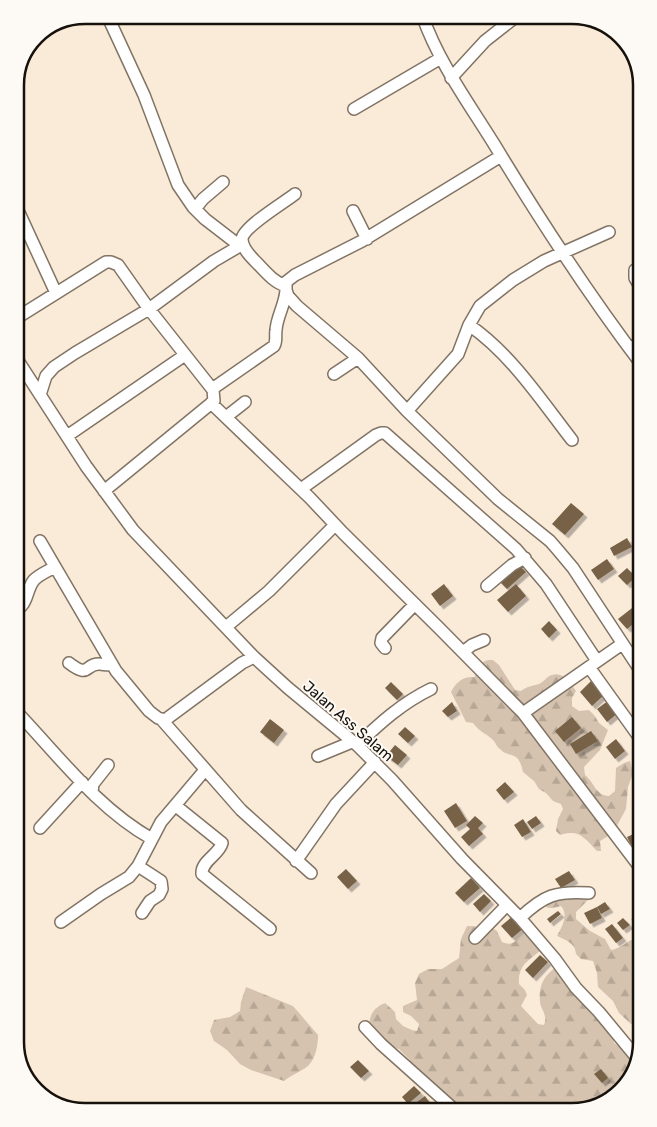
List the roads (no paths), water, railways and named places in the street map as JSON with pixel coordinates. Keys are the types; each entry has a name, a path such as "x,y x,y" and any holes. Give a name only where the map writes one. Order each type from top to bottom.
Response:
{"street":[{"path":"111,24 144,95 178,185 195,209 212,225 241,245 270,277 286,288 288,296 308,317 358,358 407,411 498,499 554,545 573,568 633,660"},
{"path":"426,24 451,78 562,252 609,322 633,353"},
{"path":"451,78 468,57 507,24"},
{"path":"354,109 441,58"},
{"path":"213,390 274,346 276,328 283,308 286,282 294,275 367,239 501,156"},
{"path":"195,209 203,199 223,182"},
{"path":"241,245 246,231 295,194"},
{"path":"353,211 367,239"},
{"path":"24,224 56,293"},
{"path":"407,411 458,354 469,325 480,306 488,298 523,273 562,252 609,232"},
{"path":"40,395 46,376 54,367 148,309 214,261 241,245"},
{"path":"24,313 106,262 111,262 118,265 148,309 213,390 215,398 211,403 104,491"},
{"path":"469,325 497,348 513,365 572,440"},
{"path":"67,436 185,355"},
{"path":"334,374 358,358"},
{"name":"Jalan Ass Salam","path":"24,370 104,491 133,530 254,657 375,762 412,800 462,859 520,918 555,959 576,988 632,1052"},
{"path":"226,417 245,402"},
{"path":"211,403 301,489 523,713 633,858"},
{"path":"301,489 376,435 385,433 525,558 546,584 633,727"},
{"path":"226,627 272,588 335,525"},
{"path":"40,541 112,664 149,711 162,720 241,810 311,873"},
{"path":"487,586 512,565 525,558"},
{"path":"24,604 29,588 35,579 55,567"},
{"path":"385,648 381,643 382,638 415,604"},
{"path":"463,652 472,645 484,640"},
{"path":"523,713 622,644"},
{"path":"162,720 169,718 242,663 254,657"},
{"path":"69,663 84,671 97,664 106,666 112,664"},
{"path":"318,756 354,743 413,698 432,689"},
{"path":"24,720 92,792 121,817 152,839"},
{"path":"296,860 336,804 375,762"},
{"path":"92,792 93,784 108,765"},
{"path":"60,922 101,894 125,881 138,866 161,822 206,770"},
{"path":"40,828 82,782"},
{"path":"176,806 222,843 203,867 202,874 270,929"},
{"path":"138,866 162,881 159,895 150,901 142,913"},
{"path":"520,918 535,904 553,895 589,893"},
{"path":"475,938 507,905"},
{"path":"365,1028 447,1103"}]}
